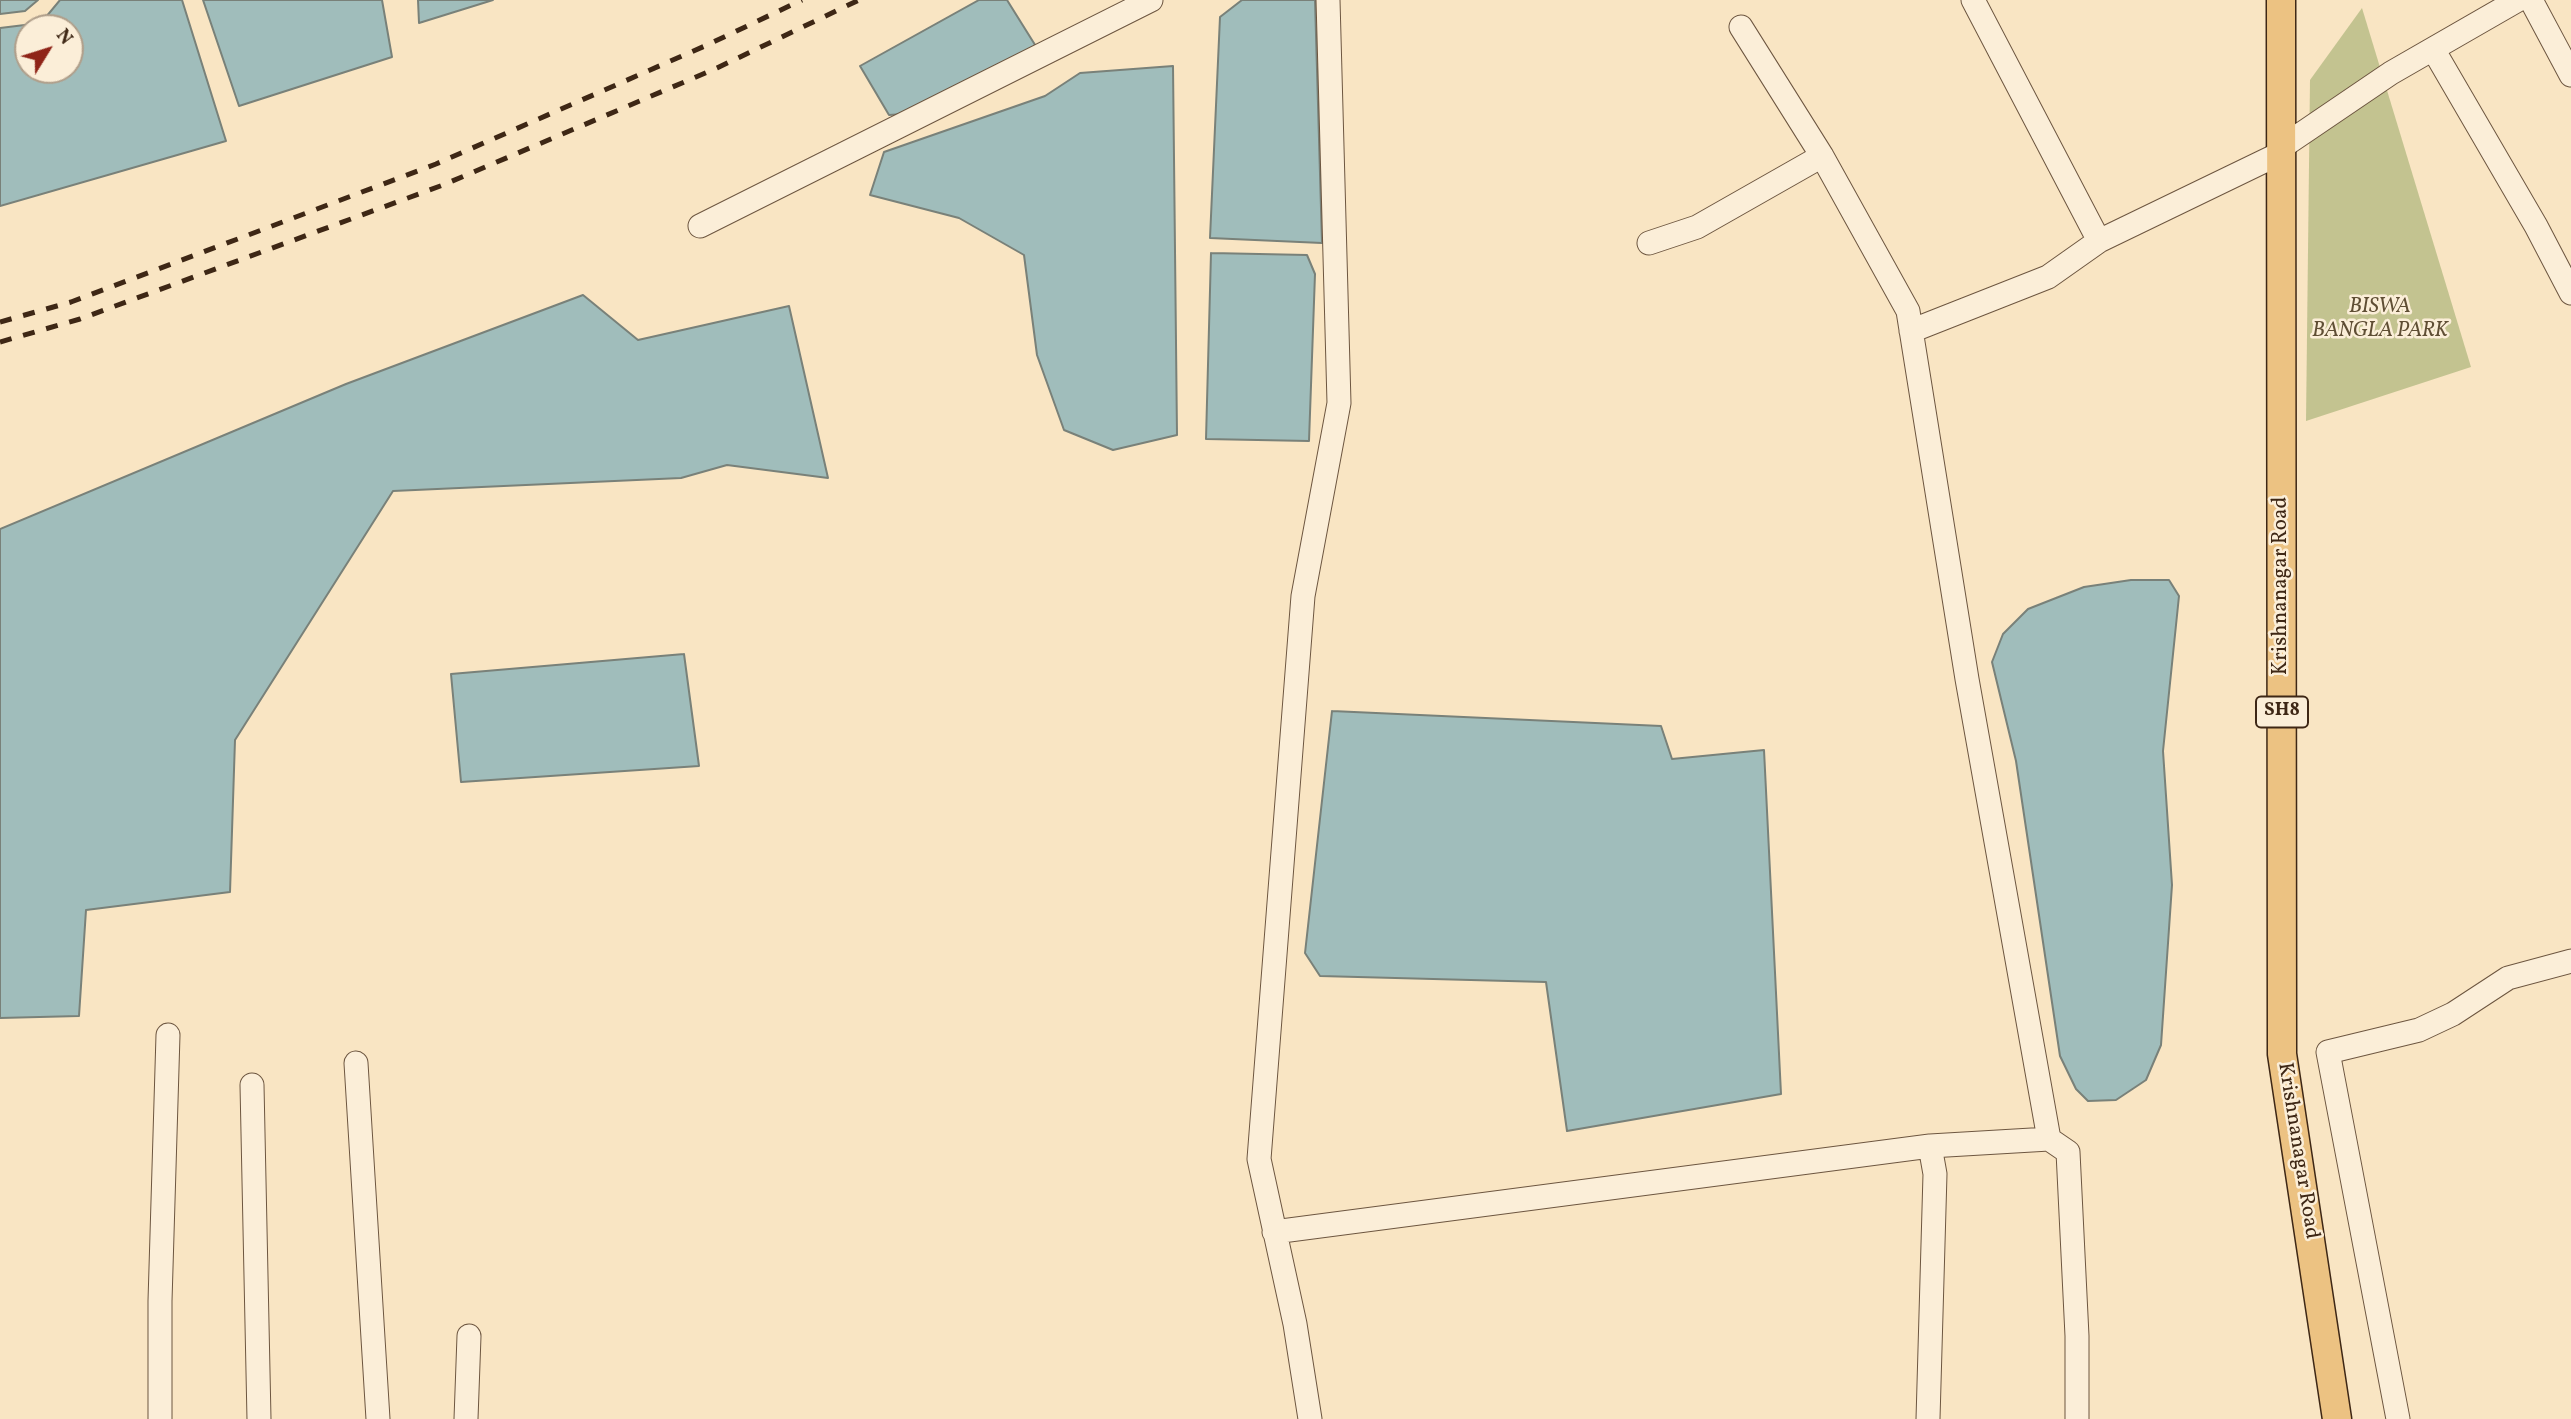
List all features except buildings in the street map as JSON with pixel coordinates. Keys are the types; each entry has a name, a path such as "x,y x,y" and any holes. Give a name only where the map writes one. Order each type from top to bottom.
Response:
{"main road":[{"name":"Krishnanagar Road","path":"2281,0 2282,1054 2337,1419"}],"street":[{"path":"700,226 1151,0"},
{"path":"1310,1419 1295,1324 1259,1159 1303,596 1339,402 1328,0"},
{"path":"1973,0 2099,241"},
{"path":"1911,331 2048,277 2099,241 2281,152 2281,147 2391,73 2518,0"},
{"path":"2531,0 2571,75"},
{"path":"1741,27 1822,156 1908,311 1969,693 2049,1139"},
{"path":"2433,49 2536,226 2571,293"},
{"path":"1649,243 1697,227 1822,156"},
{"path":"2398,1419 2328,1052 2419,1030 2453,1014 2508,978 2571,961"},
{"path":"160,1419 160,1301 167,1035"},
{"path":"356,1063 378,1419"},
{"path":"251,1085 259,1419"},
{"path":"1274,1232 1930,1146 2049,1139 2068,1152 2077,1336 2077,1419"},
{"path":"1928,1419 1935,1174 1930,1146"},
{"path":"466,1419 469,1336"}],"green space":[{"name":"BISWA BANGLA PARK","path":"2362,8 2471,367 2306,421 2310,80"}],"water":[{"path":"0,0 38,0 25,11 0,14"},
{"path":"60,0 182,0 226,141 0,206 0,28 14,26 14,84 84,84 84,14 48,14"},
{"path":"203,0 382,0 392,57 239,106"},
{"path":"418,0 493,0 419,23"},
{"path":"979,0 1007,0 1037,48 947,111 889,115 860,66"},
{"path":"1242,0 1315,0 1322,243 1210,238 1220,17"},
{"path":"1173,66 1177,435 1113,450 1064,430 1037,355 1024,255 959,218 870,195 884,152 1045,96 1080,73"},
{"path":"1211,253 1307,255 1315,274 1309,441 1206,439"},
{"path":"583,295 638,340 789,306 828,478 727,465 681,478 393,491 235,740 230,892 86,910 79,1016 0,1018 0,529 346,384"},
{"path":"2131,580 2169,580 2179,596 2163,751 2172,885 2161,1045 2146,1080 2116,1100 2088,1101 2076,1089 2060,1056 2016,761 1992,662 2003,634 2028,609 2084,587"},
{"path":"684,654 699,766 461,782 451,674"},
{"path":"1332,711 1661,726 1672,759 1764,750 1781,1094 1567,1131 1546,982 1320,976 1305,953"}],"railway":[{"path":"0,322 71,302 436,164 707,45 802,0"},
{"path":"0,342 80,319 443,185 717,68 859,0"}]}
